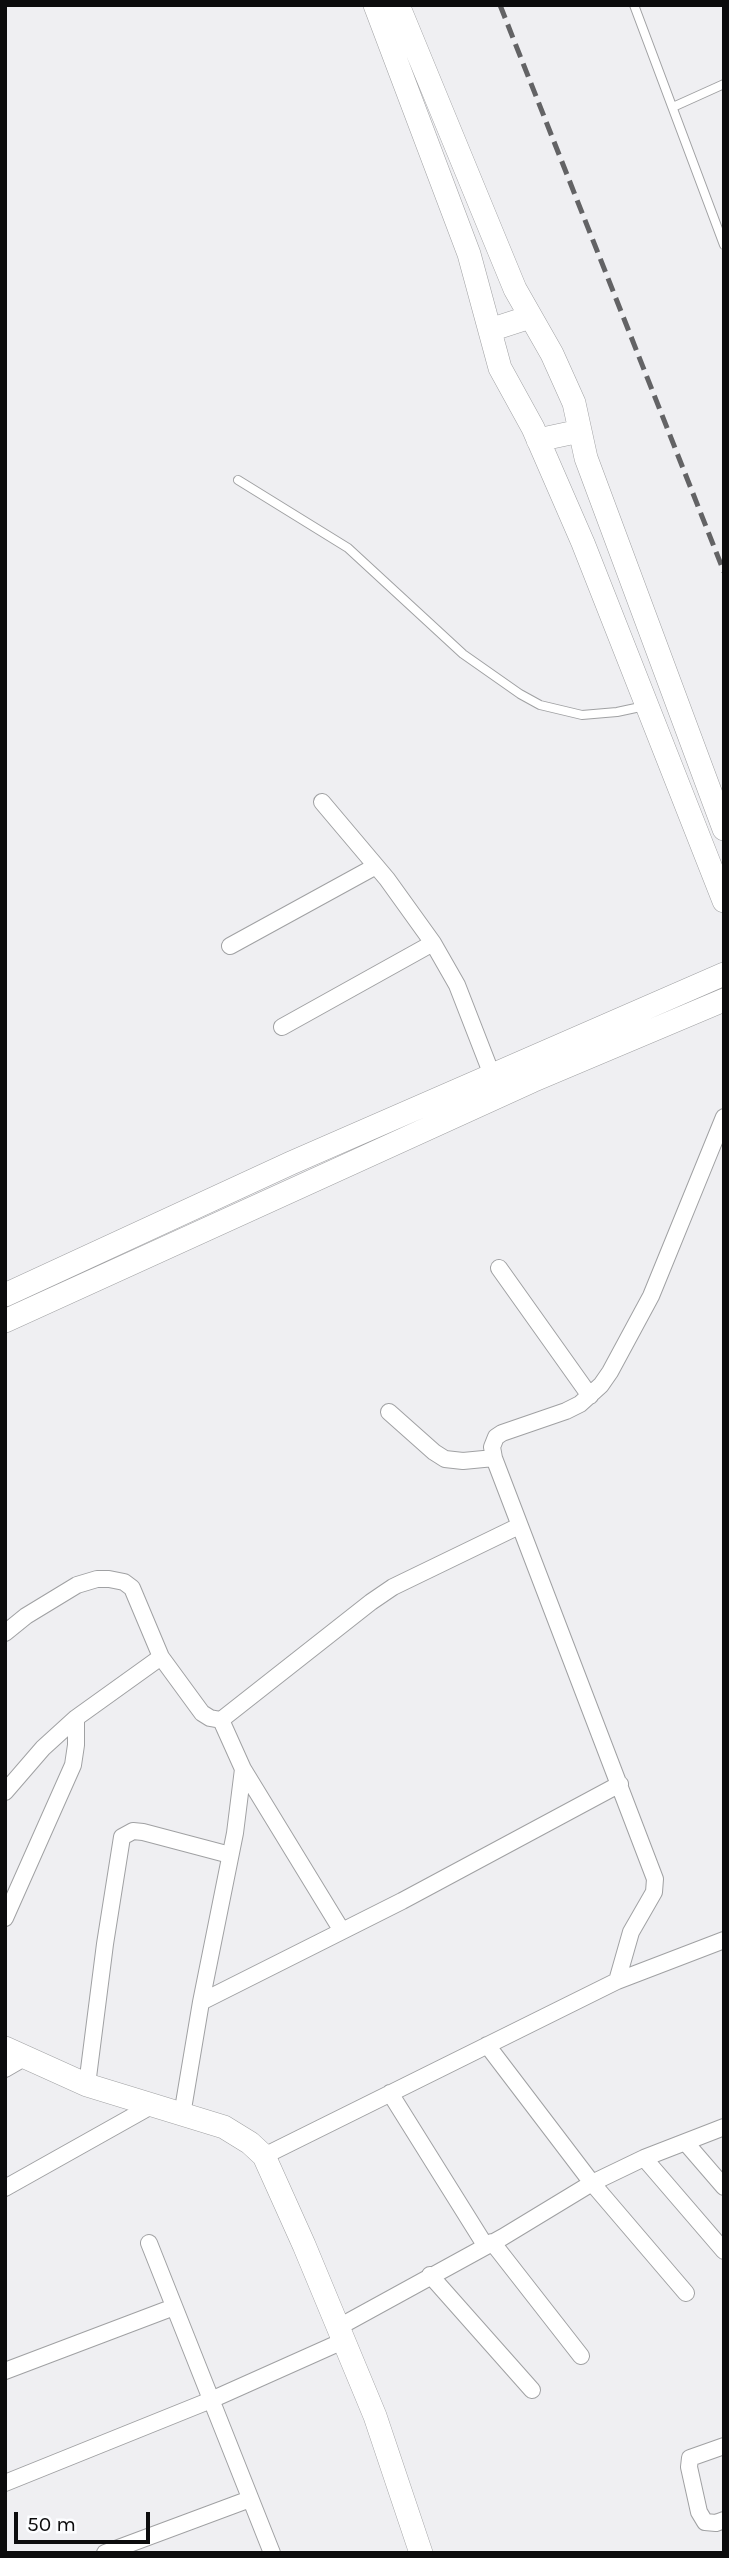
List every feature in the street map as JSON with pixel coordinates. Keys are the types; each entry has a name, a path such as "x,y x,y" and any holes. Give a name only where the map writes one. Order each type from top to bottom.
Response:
{"main road":[{"path":"375,5 469,254 500,368 538,440 583,543 724,901"},
{"path":"398,5 515,289 552,355 574,403 586,458 724,829"},
{"path":"490,330 530,317"},
{"path":"538,440 580,431"},
{"path":"5,1295 291,1163 724,974"},
{"path":"5,1321 532,1081 724,1000"},
{"path":"12,2059 182,2116 224,2127 250,2143 264,2156 375,2416 421,2553"}],"street":[{"path":"323,802 376,866 433,943 457,985 492,1075"},
{"path":"230,946 376,866"},
{"path":"282,1027 433,943"},
{"path":"617,1981 631,1932 654,1892 655,1879 519,1526 492,1447 496,1437 502,1433 566,1411 590,1396 610,1372 638,1323 724,1117"},
{"path":"499,1268 590,1396"},
{"path":"389,1412 445,1459 463,1461 494,1458"},
{"path":"5,1633 26,1616 77,1585 97,1579 124,1582 131,1588 161,1657 202,1713 221,1720 393,1587 519,1526"},
{"path":"5,1792 43,1748 75,1718 161,1657"},
{"path":"5,1918 72,1765 76,1745 75,1718"},
{"path":"221,1720 243,1769 342,1931"},
{"path":"182,2116 243,1769"},
{"path":"201,2002 402,1901 620,1784"},
{"path":"87,2085 122,1837 133,1831 143,1832 230,1854"},
{"path":"264,2156 617,1981 724,1940"},
{"path":"487,2045 592,2183 686,2293"},
{"path":"390,2093 488,2244 581,2356"},
{"path":"5,2188 153,2105"},
{"path":"5,2483 211,2400 340,2334 430,2275 592,2183 645,2158 724,2127"},
{"path":"686,2143 724,2188"},
{"path":"645,2158 724,2251"},
{"path":"149,2243 272,2553"},
{"path":"430,2275 532,2390"},
{"path":"5,2371 174,2307"},
{"path":"724,2446 690,2458 689,2467 699,2512 705,2522 724,2521"},
{"path":"105,2553 250,2498"}],"lane":[{"path":"634,5 724,245"},
{"path":"673,107 724,84"},
{"path":"238,480 348,548 463,654 520,694 540,705 582,715 648,706"}],"railway":[{"path":"500,5 724,572"}]}
